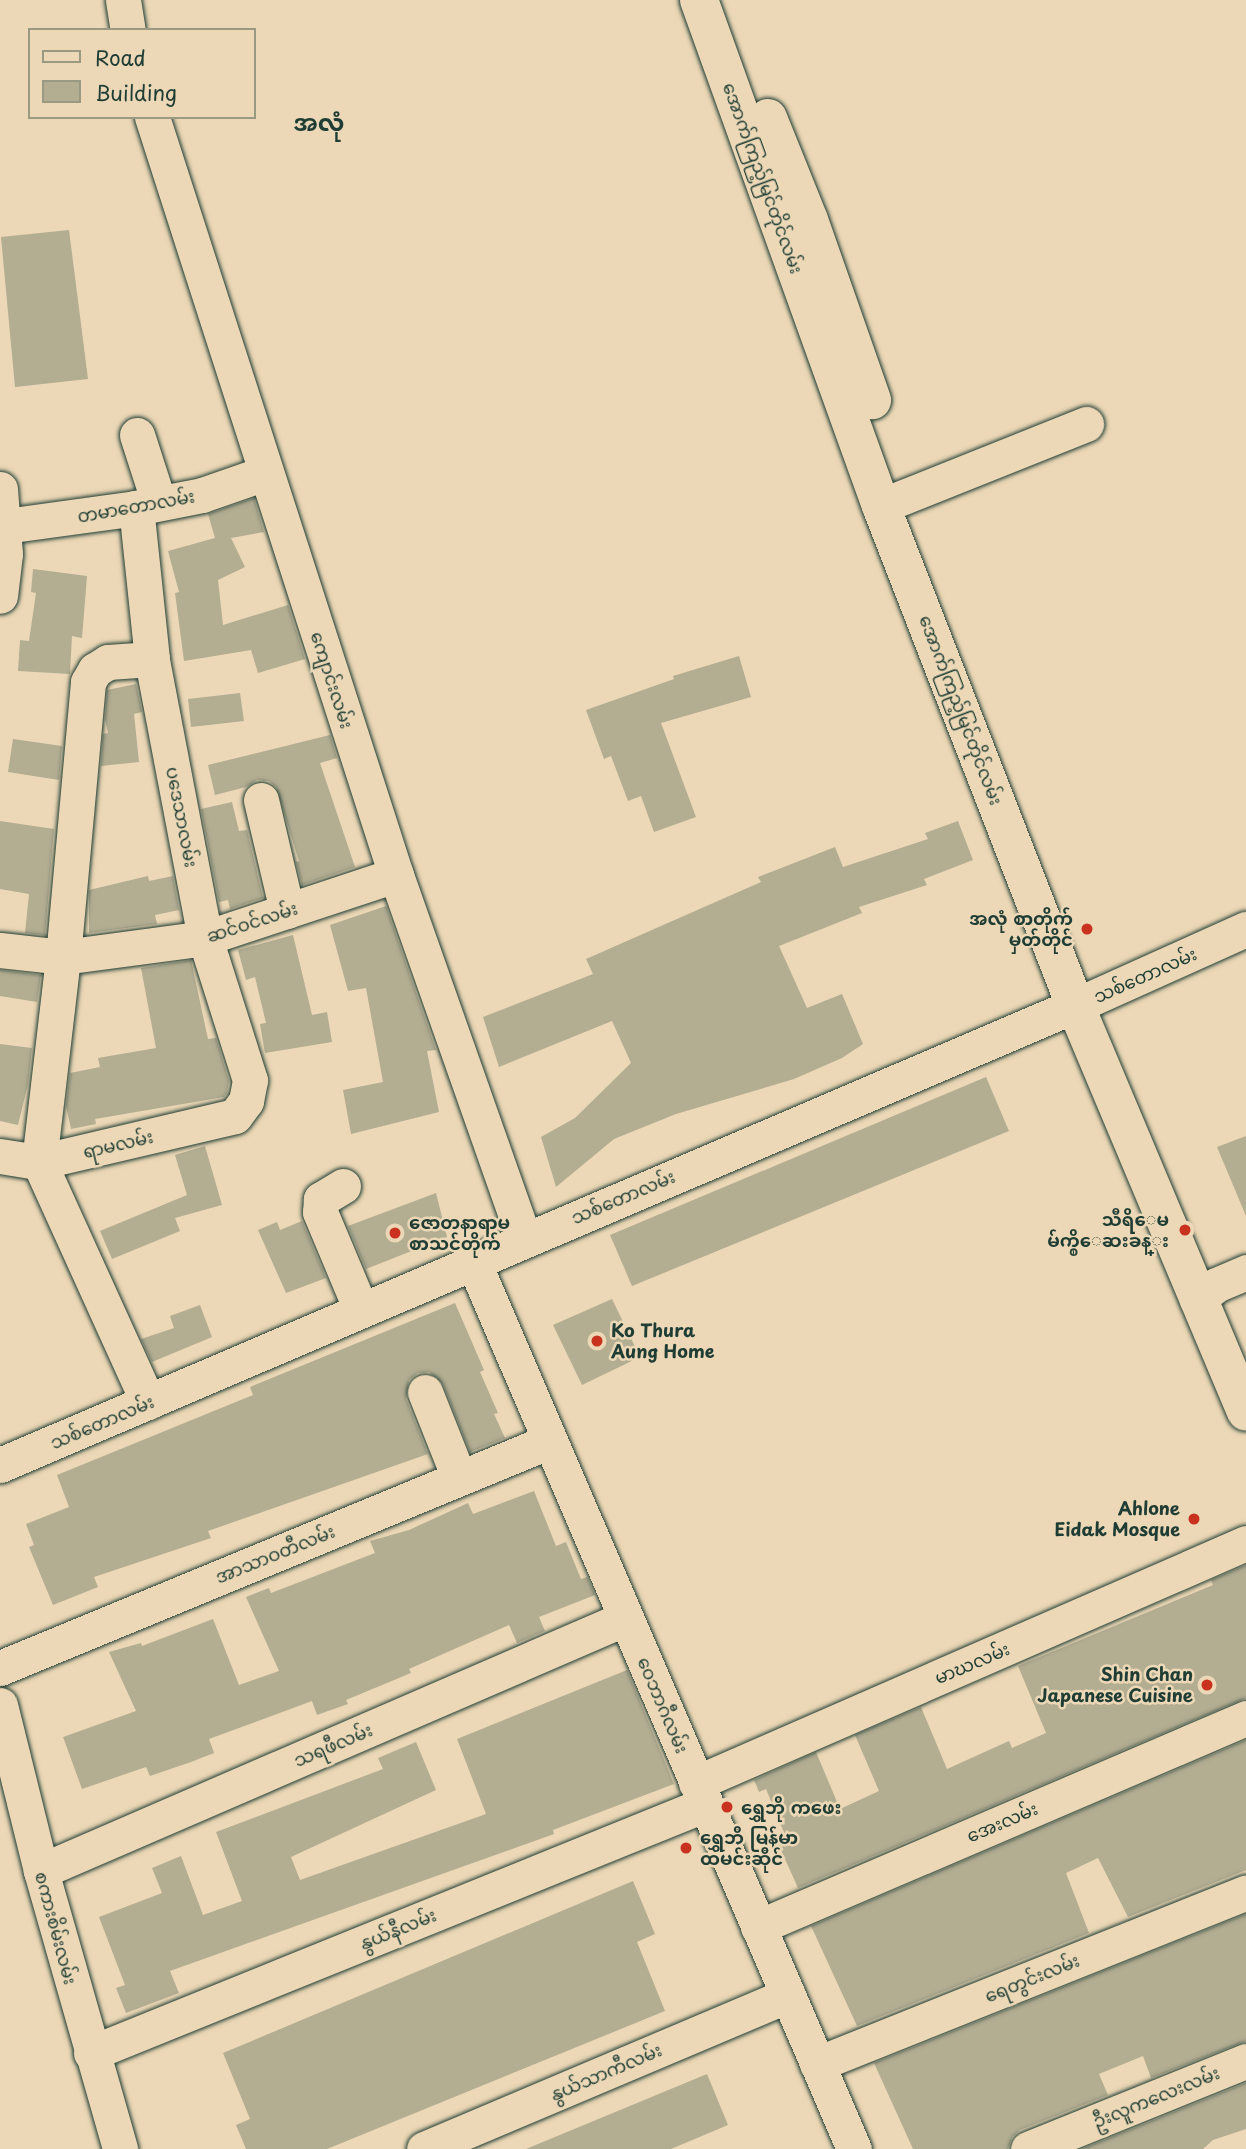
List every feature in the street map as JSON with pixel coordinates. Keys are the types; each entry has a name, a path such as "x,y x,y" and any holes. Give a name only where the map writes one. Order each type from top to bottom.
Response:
{"main road":[{"name":"အောက်ကြည့်မြင်တိုင်လမ်း","path":"699,0 758,128 809,220 859,404 918,566 992,722 1083,1002 1220,1285 1246,1352"},
{"name":"အောက်ကြည့်မြင်တိုင်လမ်း","path":"726,0 758,128"},
{"name":"အောက်ကြည့်မြင်တိုင်လမ်း","path":"1220,1285 1246,1410"}],"street":[{"path":"122,0 128,28"},
{"name":"ကျောင်းလမ်း","path":"153,119 396,875 524,1239"},
{"path":"893,501 1086,424"},
{"name":"ပဒေသာလမ်း","path":"137,435 148,505 152,659 205,938 250,1080 246,1101 235,1116"},
{"name":"တမာတောလမ်း","path":"5,526 202,495 265,473"},
{"path":"0,489 5,526 0,596"},
{"path":"148,1402 39,1162 63,957 88,682 95,670 108,662 152,659"},
{"path":"261,800 287,911"},
{"name":"ဆင်ဝင်လမ်း","path":"0,950 63,957 205,938 396,875"},
{"name":"သစ်တောလမ်း","path":"0,1465 1083,1002 1246,929"},
{"name":"ရာမလမ်း","path":"0,1156 39,1162 235,1116"},
{"path":"343,1186 321,1199 320,1212 361,1310"},
{"name":"ဝေဘာဂီလမ်း","path":"473,1261 854,2149"},
{"path":"425,1392 459,1478"},
{"name":"အာသာဝတီလမ်း","path":"0,1668 550,1441"},
{"name":"မာဃလမ်း","path":"701,1793 1246,1543"},
{"name":"သရဖီလမ်း","path":"41,1871 626,1618"},
{"name":"စကားစိမ်းလမ်း","path":"0,1705 90,2053 120,2149"},
{"name":"အေးလမ်း","path":"758,1927 1246,1718"},
{"name":"နွယ်နီလမ်း","path":"90,2053 701,1793"},
{"name":"ရေတွင်းလမ်း","path":"817,2064 1246,1892"},
{"name":"နွယ်သာကီလမ်း","path":"424,2149 788,1995"},
{"name":"ဦးလူကလေးလမ်း","path":"1028,2149 1246,2061"}],"building":[{"path":"69,230 88,379 15,387 1,237"},
{"path":"254,498 264,532 231,538 245,567 218,580 223,625 288,605 305,659 258,673 251,650 184,661 175,593 179,592 168,551 215,538 208,514"},
{"path":"33,569 87,576 82,638 72,636 70,674 18,671 20,640 29,641 36,593 31,592"},
{"path":"739,656 751,697 661,723 696,817 654,832 641,796 628,801 611,756 604,759 586,710 674,679 673,676"},
{"path":"136,684 142,712 134,714 139,762 101,766 103,734 108,733 105,719 107,690"},
{"path":"240,693 244,721 191,727 188,699"},
{"path":"330,735 337,758 320,763 355,867 302,885 296,862 299,861 276,787 269,781 257,780 246,787 215,795 208,765"},
{"path":"13,739 62,746 59,780 8,772"},
{"path":"232,802 239,831 247,830 263,898 230,909 228,900 219,902 201,809"},
{"path":"0,821 54,829 45,935 25,933 29,894 0,889"},
{"path":"958,821 973,860 924,879 927,885 859,907 862,913 779,946 807,1008 842,994 863,1044 842,1058 794,1079 676,1114 614,1139 556,1187 541,1137 575,1118 631,1063 612,1021 499,1067 483,1017 593,974 586,959 761,882 758,877 835,847 843,867 928,839 925,833"},
{"path":"148,876 149,881 173,876 179,910 155,915 157,924 89,933 89,890"},
{"path":"386,906 436,1050 427,1051 439,1112 351,1134 343,1090 383,1082 366,988 348,991 330,925"},
{"path":"293,935 312,1015 327,1012 332,1042 265,1053 260,1024 266,1023 255,977 246,980 238,950"},
{"path":"191,960 208,1039 216,1038 229,1081 227,1093 224,1097 95,1119 96,1124 71,1129 66,1106 70,1073 100,1067 98,1058 156,1048 141,968"},
{"path":"0,970 41,975 37,1002 0,996"},
{"path":"0,1044 32,1048 28,1084 18,1125 0,1121"},
{"path":"986,1077 1009,1131 632,1286 610,1235"},
{"path":"1246,1136 1246,1216 1217,1147"},
{"path":"205,1146 222,1205 175,1218 180,1231 112,1259 100,1231 187,1195 175,1155"},
{"name":"ဇောတနာရာမ စာသင်တိုက်","path":"436,1193 447,1237 366,1269 348,1226"},
{"path":"302,1221 326,1278 286,1293 258,1230 277,1222 280,1230"},
{"name":"Ko Thura Aung Home","path":"612,1299 640,1357 582,1385 553,1325"},
{"path":"455,1303 484,1370 480,1372 498,1413 494,1414 505,1438 470,1452 443,1384 429,1372 418,1373 409,1380 406,1399 428,1454 208,1531 211,1538 94,1577 98,1587 53,1605 29,1547 34,1545 26,1524 69,1507 57,1475 253,1395 250,1387"},
{"path":"200,1305 212,1337 152,1362 141,1339 174,1328 170,1316"},
{"path":"534,1491 556,1546 566,1542 581,1579 587,1577 595,1595 539,1617 545,1631 517,1643 509,1625 409,1669 411,1673 346,1700 348,1704 317,1715 312,1701 209,1739 214,1753 191,1762 150,1776 146,1767 82,1789 63,1737 136,1711 109,1652 141,1643 142,1646 213,1619 239,1685 279,1671 246,1597 269,1588 271,1593 375,1553 370,1541 409,1530 468,1503 473,1514"},
{"path":"1246,1565 1246,1698 798,1888 776,1839 785,1835 766,1789 759,1792 754,1780 816,1752 840,1809 879,1791 855,1735 921,1707 947,1769 1009,1741 1012,1748 1046,1733 1018,1666 1213,1585 1211,1580"},
{"path":"627,1670 674,1784 553,1830 554,1834 170,1971 179,1993 126,2013 116,1988 125,1985 99,1917 162,1893 152,1868 181,1856 203,1915 242,1901 216,1832 383,1769 378,1758 416,1742 436,1790 291,1857 300,1880 486,1814 457,1739"},
{"path":"1246,1740 1246,1870 1128,1917 1098,1858 1066,1873 1089,1933 857,2026 811,1926"},
{"path":"633,1881 655,1934 637,1942 665,2011 327,2149 246,2149 236,2125 250,2119 223,2053"},
{"path":"1246,1914 1246,2041 1151,2078 1143,2056 1099,2074 1108,2095 1020,2130 1012,2137 1008,2149 913,2149 874,2063"},
{"path":"707,2074 728,2125 671,2149 526,2149"},
{"path":"1246,2083 1246,2129 1213,2140 1203,2149 1082,2149"}],"place":[{"name":"အလုံ စာတိုက် မှတ်တိုင်","path":"1087,929"},
{"name":"သီရိေမ မ်က္စိေဆးခန္း","path":"1185,1230"},
{"name":"ဇောတနာရာမ စာသင်တိုက်","path":"395,1233"},
{"name":"Ko Thura Aung Home","path":"597,1341"},
{"name":"Ahlone Eidak Mosque","path":"1194,1519"},
{"name":"Shin Chan Japanese Cuisine","path":"1207,1685"},
{"name":"ရွှေဘို ကဖေး","path":"727,1807"},
{"name":"ရွှေဘို မြန်မာ ထမင်းဆိုင်","path":"686,1848"}],"district":[{"name":"အလုံ","path":"319,122"}]}
